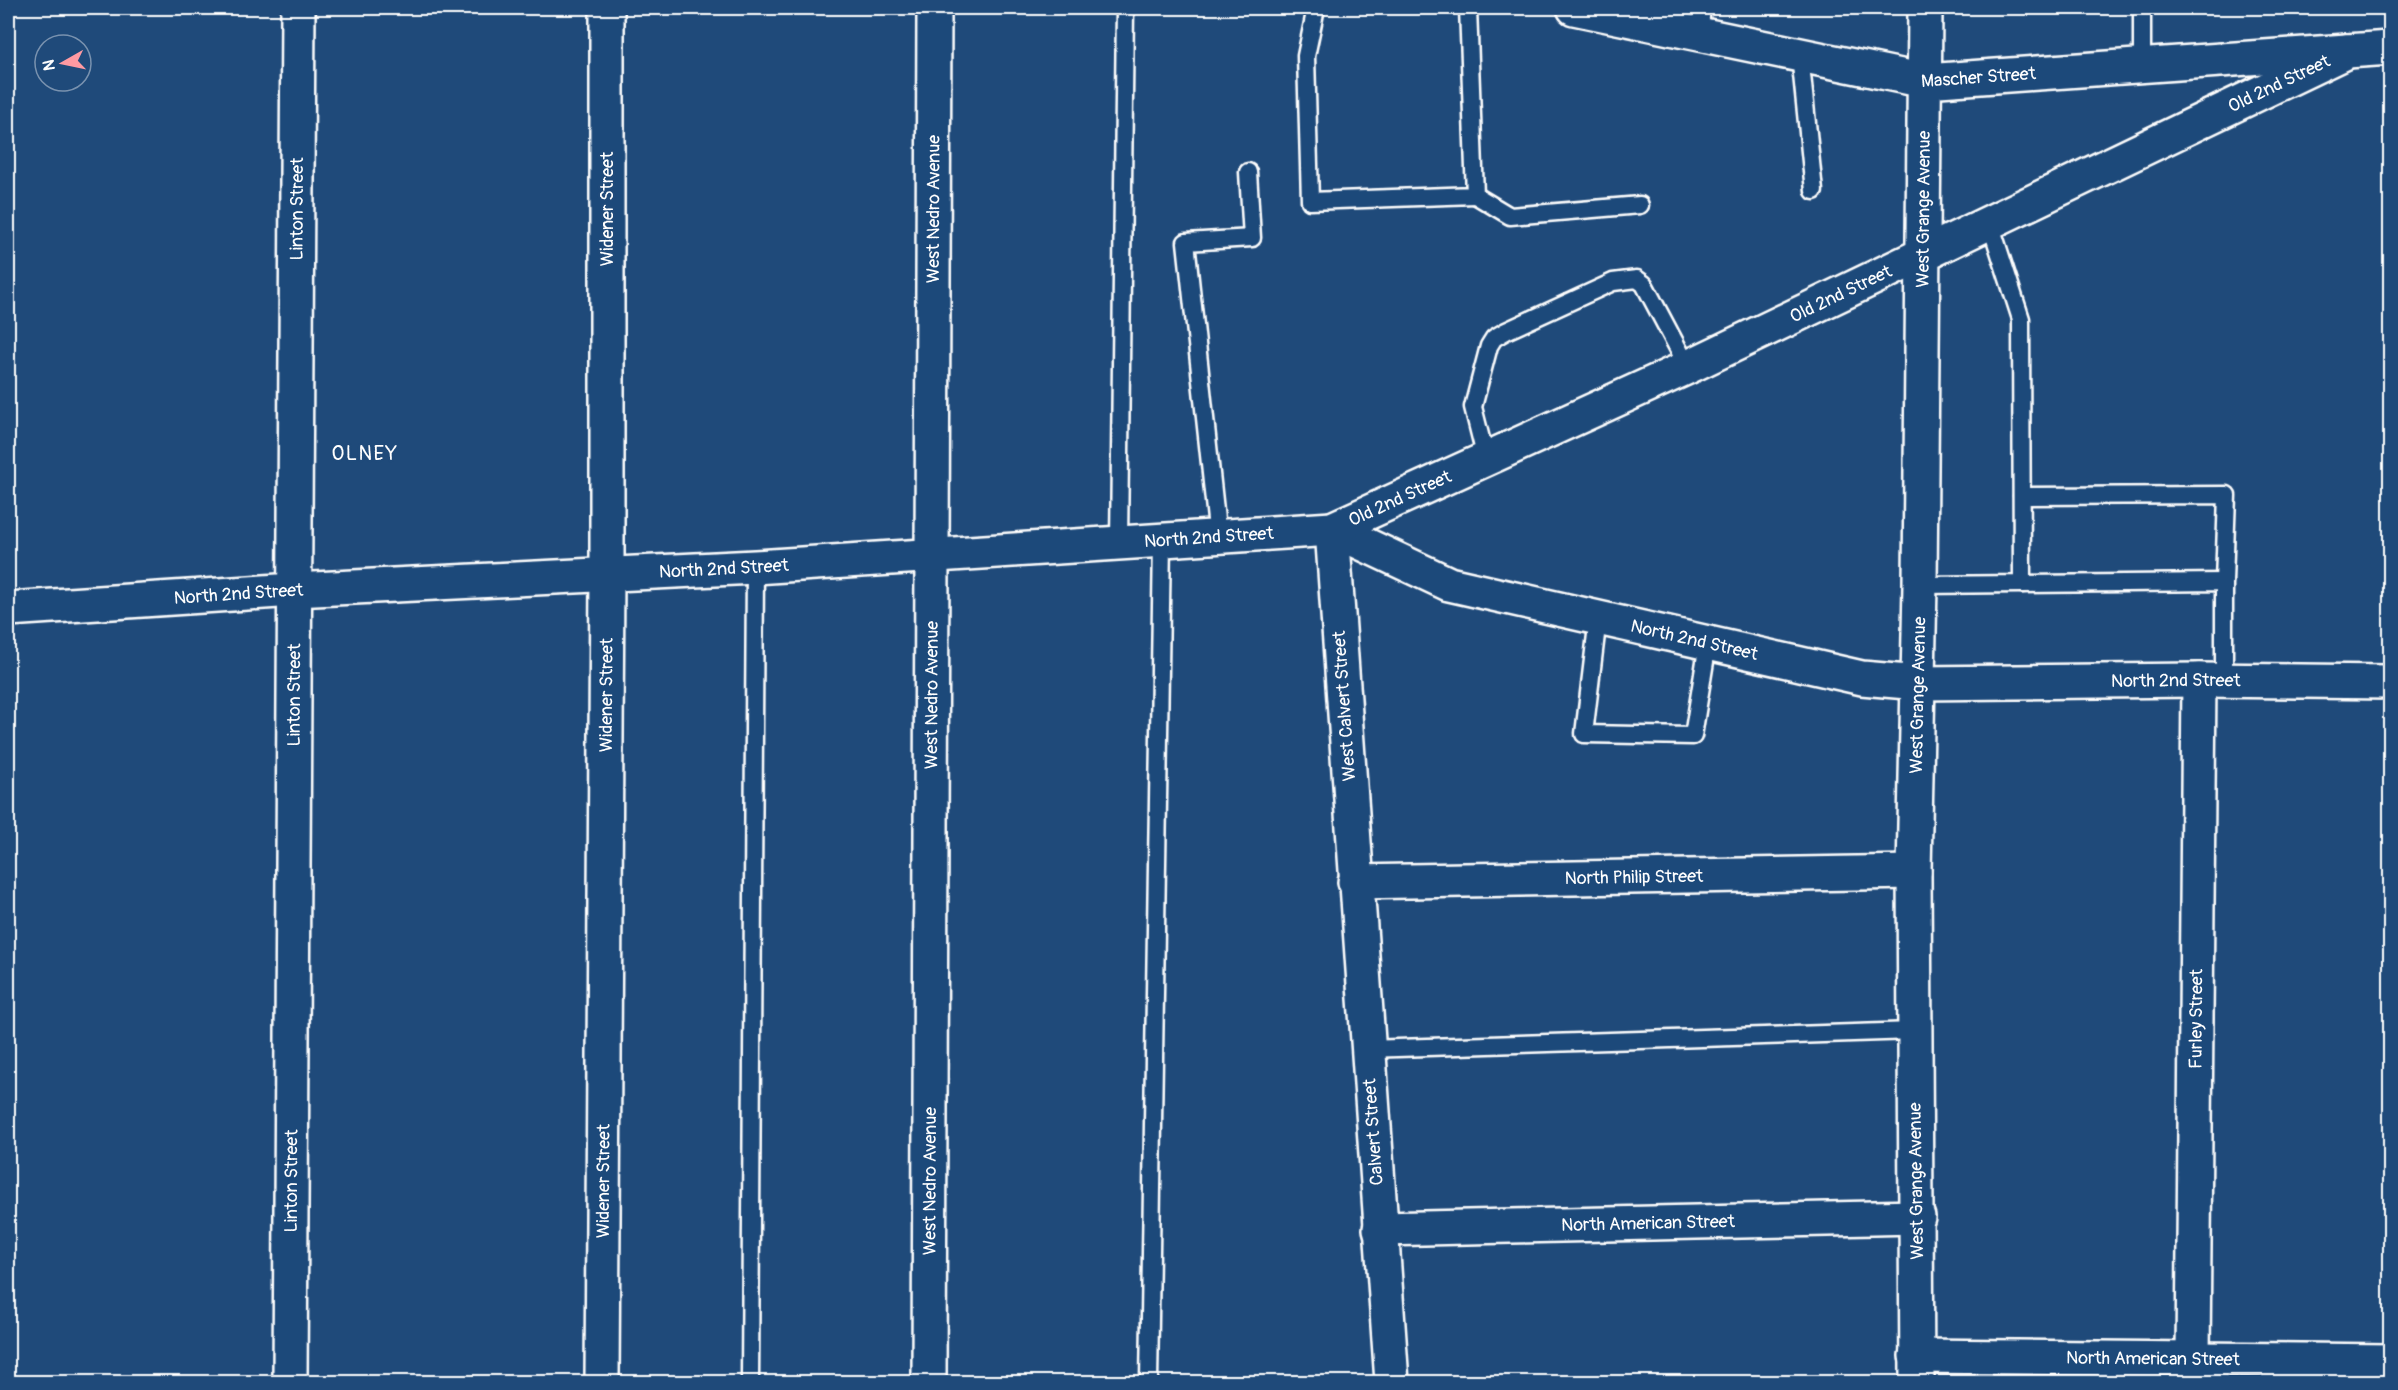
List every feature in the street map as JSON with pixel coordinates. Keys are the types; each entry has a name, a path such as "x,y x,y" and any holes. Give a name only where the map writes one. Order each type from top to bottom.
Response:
{"street":[{"name":"Linton Street","path":"290,1383 298,8"},
{"name":"Widener Street","path":"602,1383 608,8"},
{"name":"West Nedro Avenue","path":"929,1383 934,8"},
{"name":"Mascher Street","path":"1574,8 1700,21 1800,55 1925,81 2391,48"},
{"name":"West Grange Avenue","path":"1916,1370 1918,1217 1914,1031 1914,872 1919,683 1925,8"},
{"name":"Old 2nd Street","path":"1332,530 1688,367 2347,51"},
{"name":"North 2nd Street","path":"8,609 294,590 755,567 1332,530 1449,584 1862,678 1919,683 2212,680 2391,682"},
{"name":"West Calvert Street","path":"1332,530 1355,882"},
{"name":"Furley Street","path":"2193,1357 2212,680"},
{"name":"North Philip Street","path":"1355,882 1914,872"},
{"name":"Calvert Street","path":"1355,882 1392,1383"},
{"name":"North American Street","path":"1380,1229 1918,1217"},
{"name":"North American Street","path":"1916,1370 2193,1357 2391,1361"}],"lane":[{"path":"1119,544 1125,8"},
{"path":"1316,8 1306,56 1310,201 1475,195 1510,216 1640,205"},
{"path":"1468,8 1475,195"},
{"path":"2142,8 2142,65"},
{"path":"1800,55 1814,191"},
{"path":"1218,538 1186,242 1252,238 1248,172"},
{"path":"1990,223 2021,320 2022,584"},
{"path":"1486,459 1473,407 1489,346 1494,338 1506,330 1613,282 1636,279 1644,284 1688,367"},
{"path":"2022,496 2227,495 2224,582 2212,680"},
{"path":"1149,1383 1162,541"},
{"path":"750,1383 755,567"},
{"path":"1920,585 2224,582"},
{"path":"1598,618 1584,734 1693,736 1708,643"},
{"path":"1367,1049 1914,1031"}],"district":[{"name":"OLNEY","path":"365,453"}]}
